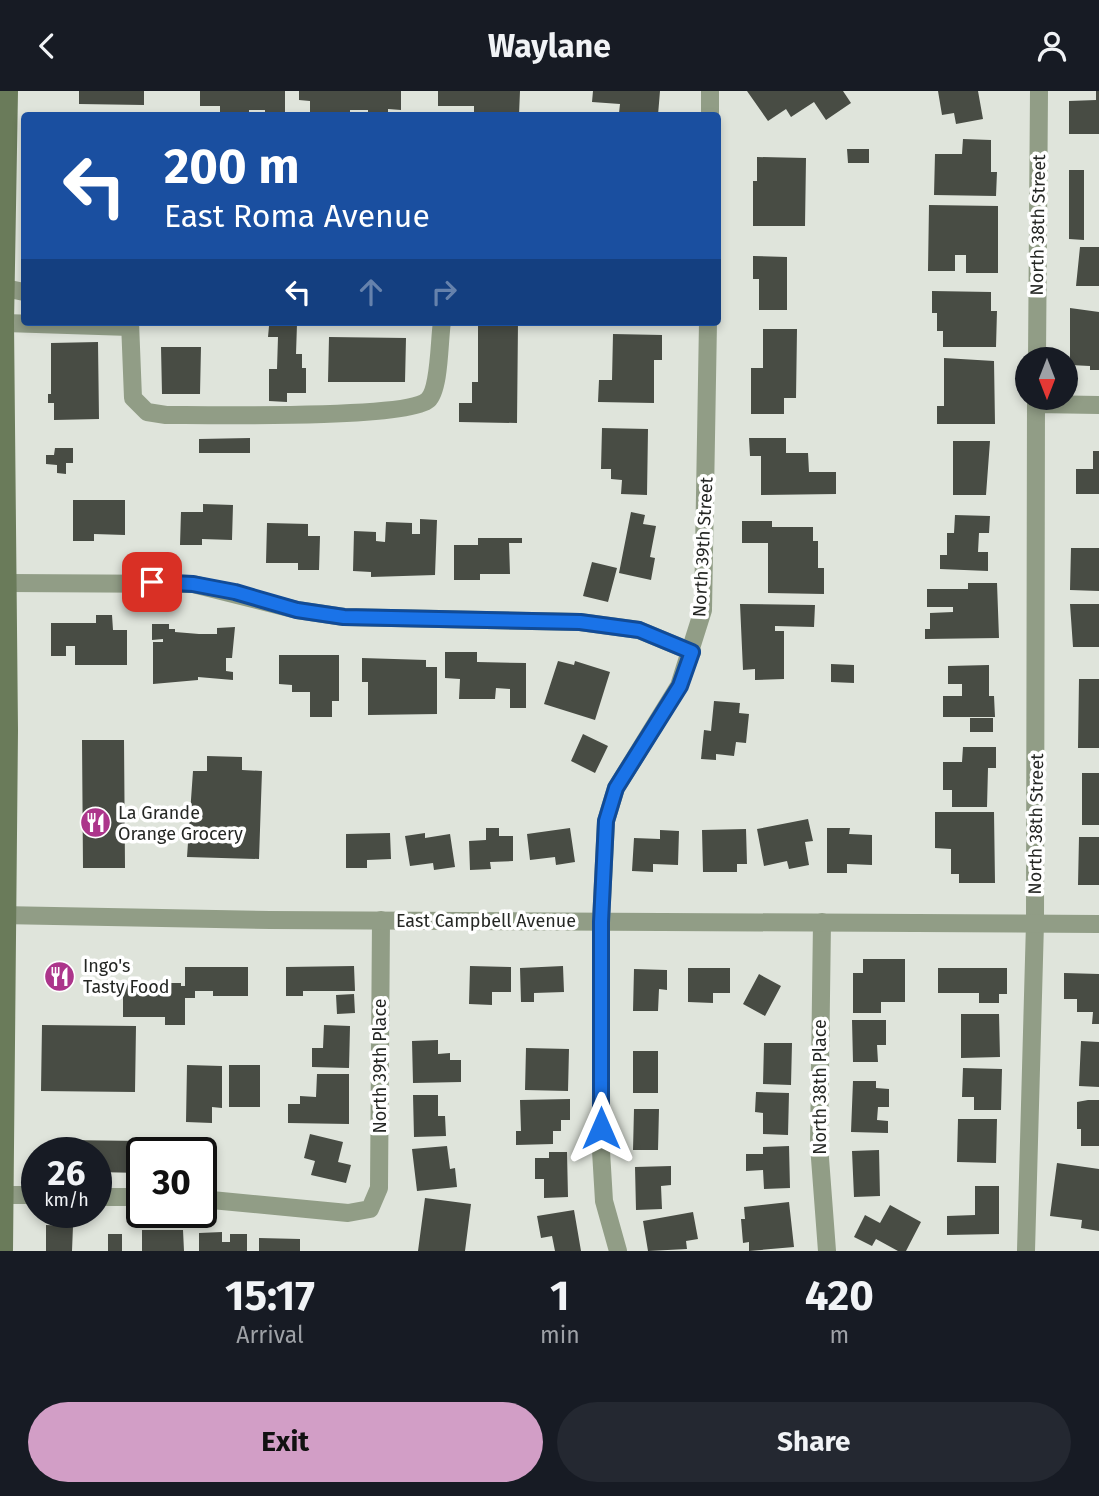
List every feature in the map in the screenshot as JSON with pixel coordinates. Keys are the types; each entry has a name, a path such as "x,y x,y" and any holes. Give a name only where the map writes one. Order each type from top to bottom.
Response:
{"main road":[{"path":"4,1251 4,607 8,583 4,542 3,288 9,91"}],"street":[{"path":"710,91 710,112"},
{"name":"North 38th Street","path":"1037,347 1039,91"},
{"path":"3,288 21,291"},
{"path":"5,323 21,323"},
{"path":"130,326 131,391 140,407 153,414 243,415 403,409 422,404 435,388 442,326"},
{"name":"North 39th Street","path":"618,1251 604,1201 601,1151 601,922 606,821 616,788 680,686 703,610 708,326"},
{"path":"1078,404 1099,405"},
{"name":"North 38th Street","path":"1026,1251 1035,923 1036,410"},
{"path":"8,583 193,584 235,592 297,610 344,617 580,622 639,630 692,652"},
{"name":"East Campbell Avenue","path":"3,915 1099,924"},
{"name":"North 39th Place","path":"217,1201 348,1213 370,1209 379,1188 381,920"},
{"name":"North 38th Place","path":"822,922 819,1145 827,1251"},
{"path":"4,1195 21,1195"}],"building":[{"path":"79,91 144,91 144,105 79,104"},
{"path":"200,91 285,91 285,112 220,112 220,106 200,106"},
{"path":"299,91 401,91 401,110 310,112 310,101 299,100"},
{"path":"438,91 520,91 519,112 474,112 474,106 438,106"},
{"path":"593,91 660,91 658,112 619,112 620,104 592,102"},
{"path":"747,91 843,91 851,103 826,120 814,102 791,117 786,109 768,121"},
{"path":"938,91 978,91 983,119 956,124 954,113 942,115"},
{"path":"1096,91 1099,91 1099,134 1069,134 1069,101 1096,100"},
{"path":"963,139 991,140 991,172 997,172 996,196 934,195 935,154 962,154"},
{"path":"847,149 869,149 869,163 848,163"},
{"path":"757,157 806,158 805,226 753,226 753,181 757,181"},
{"path":"1069,170 1084,170 1084,240 1069,239"},
{"path":"929,205 998,206 998,273 966,273 966,255 955,255 955,271 928,271"},
{"path":"1080,247 1099,247 1099,286 1076,286"},
{"path":"753,256 787,257 787,310 759,310 759,279 753,279"},
{"path":"932,291 991,292 991,311 997,311 996,347 943,347 943,331 937,331 937,313 932,313"},
{"path":"1070,308 1099,312 1099,370 1078,365 1078,347 1070,347"},
{"path":"269,326 297,326 296,354 302,354 302,368 306,368 306,393 287,393 287,402 269,401 269,369 277,369 278,337 268,337"},
{"path":"478,326 518,326 517,423 459,422 459,403 472,403 472,382 478,382"},
{"path":"763,329 797,329 796,398 784,398 784,414 751,414 751,368 763,368"},
{"path":"613,334 662,335 662,360 654,360 654,403 598,402 599,380 612,380"},
{"path":"329,337 406,338 405,382 328,382"},
{"path":"98,342 99,419 54,420 54,403 48,403 48,394 51,394 51,343"},
{"path":"161,347 201,347 200,394 162,394"},
{"path":"944,358 994,361 995,424 937,424 937,406 944,406"},
{"path":"602,428 648,429 647,495 621,494 622,480 611,479 611,469 601,469"},
{"path":"250,438 250,453 199,453 199,439"},
{"path":"749,438 786,438 786,453 808,453 809,472 836,472 836,494 761,495 761,456 750,456"},
{"path":"953,441 990,441 986,495 953,495"},
{"path":"55,448 73,448 73,463 66,463 66,474 57,473 57,465 46,464 46,455 54,455"},
{"path":"1093,451 1099,451 1099,494 1076,494 1076,469 1093,469"},
{"path":"73,500 125,500 125,535 94,534 94,541 73,541"},
{"path":"203,504 233,505 232,540 202,539 202,545 180,545 181,512 203,512"},
{"path":"631,512 645,515 643,524 656,526 650,557 655,558 651,580 619,573"},
{"path":"955,515 990,516 989,533 979,533 978,552 988,552 988,571 940,569 940,555 947,555 947,533 954,533"},
{"path":"420,519 437,520 435,575 371,577 371,572 353,571 354,531 376,532 376,541 385,542 386,522 412,523 412,534 420,534"},
{"path":"742,521 772,521 772,527 813,527 813,541 818,541 818,568 824,568 824,594 768,593 768,543 742,543"},
{"path":"267,523 308,524 308,536 320,536 319,570 298,570 298,563 266,563"},
{"path":"478,538 522,538 522,543 509,543 510,574 480,574 480,580 454,580 454,545 478,545"},
{"path":"1071,548 1099,548 1099,591 1070,590"},
{"path":"592,562 617,568 608,602 583,596"},
{"path":"968,583 997,583 999,638 925,639 925,629 930,629 930,613 953,612 953,607 927,607 927,589 968,589"},
{"path":"740,604 815,605 814,627 775,626 775,631 784,631 784,679 755,680 755,669 743,670"},
{"path":"1070,604 1099,604 1099,647 1073,647"},
{"path":"96,615 112,615 113,630 127,630 127,665 75,665 75,646 66,646 66,656 51,656 51,623 96,623"},
{"path":"152,624 169,624 169,629 175,629 175,632 199,634 217,634 217,628 235,627 232,658 226,658 226,671 233,672 233,680 198,677 198,680 153,684 153,642 163,642 163,639 152,640"},
{"path":"445,652 477,652 477,662 526,663 526,708 510,708 510,689 496,688 495,699 459,699 460,679 445,678"},
{"path":"279,655 339,655 339,701 332,701 332,717 310,717 310,692 292,692 292,685 279,684"},
{"path":"362,658 426,660 426,667 437,667 437,714 368,715 368,682 362,682"},
{"path":"558,661 574,665 575,661 610,672 595,720 544,704"},
{"path":"831,664 854,665 854,683 831,682"},
{"path":"989,665 989,696 994,696 995,717 943,717 943,696 962,696 962,684 948,684 948,666"},
{"path":"1079,679 1099,679 1099,748 1078,748"},
{"path":"714,701 740,703 739,713 749,714 746,743 736,742 734,756 716,754 716,760 701,759 704,730 711,731"},
{"path":"970,718 993,718 993,732 970,732"},
{"path":"583,734 608,746 595,773 571,761"},
{"path":"82,740 124,740 125,868 83,868"},
{"path":"963,747 996,747 996,768 988,768 987,807 952,807 952,790 943,790 943,762 962,762"},
{"path":"207,756 242,757 242,770 262,771 259,859 187,857 193,771 207,771"},
{"path":"1082,773 1099,773 1099,825 1082,825"},
{"path":"935,812 994,812 995,883 959,883 959,874 951,874 951,849 935,848"},
{"path":"808,819 813,841 805,842 809,865 789,869 787,861 764,866 757,829"},
{"path":"486,828 499,828 499,836 513,836 513,861 490,862 491,869 470,870 469,841 486,840"},
{"path":"570,828 575,862 556,865 555,857 530,860 527,834"},
{"path":"827,828 850,828 849,834 872,835 872,865 847,864 847,873 827,873"},
{"path":"746,829 747,864 737,864 737,872 703,872 702,830"},
{"path":"660,830 679,831 678,865 653,864 653,872 632,871 634,838 660,839"},
{"path":"390,833 391,859 367,860 367,868 346,868 346,834"},
{"path":"425,833 425,838 450,834 455,867 434,870 433,863 410,866 405,836"},
{"path":"1079,837 1099,837 1099,885 1078,885"},
{"path":"863,959 905,959 905,1002 881,1002 881,1013 853,1013 853,973 863,973"},
{"name":"Ingo's Tasty Food","path":"60,964 71,971 72,976 65,987 60,988 49,981 48,976 55,965"},
{"path":"354,966 355,991 303,991 303,996 286,996 286,967"},
{"path":"470,966 511,967 511,992 492,992 492,1005 469,1004"},
{"path":"563,966 564,992 534,993 534,1002 521,1002 520,968"},
{"path":"185,967 248,967 248,996 213,996 213,991 195,991 195,998 185,998 185,1025 165,1025 165,1017 123,1017 123,983 181,983 181,986 185,986"},
{"path":"688,968 730,968 730,993 713,993 713,1003 688,1002"},
{"path":"938,968 1007,968 1007,994 999,994 999,1003 979,1003 979,993 938,993"},
{"path":"634,969 667,970 667,990 659,989 658,1011 633,1011"},
{"path":"1064,973 1099,974 1099,1024 1092,1024 1093,1012 1077,1012 1077,999 1064,999"},
{"path":"759,974 781,986 765,1016 743,1004"},
{"path":"354,994 355,1013 337,1014 336,995"},
{"path":"961,1014 999,1014 1000,1057 961,1058"},
{"path":"852,1020 886,1020 886,1045 877,1045 878,1062 853,1062"},
{"path":"42,1025 136,1026 135,1092 41,1091"},
{"path":"324,1025 350,1026 349,1068 312,1067 312,1048 323,1048"},
{"path":"438,1040 438,1054 450,1053 450,1060 461,1060 461,1082 413,1083 412,1041"},
{"path":"1081,1041 1099,1042 1099,1087 1079,1086"},
{"path":"764,1043 792,1043 791,1085 763,1084"},
{"path":"526,1048 569,1049 568,1091 525,1090"},
{"path":"633,1051 658,1051 658,1093 633,1093"},
{"path":"187,1065 222,1066 222,1108 212,1107 212,1123 186,1122"},
{"path":"229,1065 260,1065 260,1107 229,1107"},
{"path":"963,1068 1002,1069 1001,1110 974,1110 974,1097 962,1097"},
{"path":"317,1074 349,1074 349,1124 288,1123 288,1104 300,1104 300,1096 316,1097"},
{"path":"853,1081 876,1081 876,1088 889,1089 889,1107 878,1107 877,1120 888,1121 888,1133 851,1132"},
{"path":"756,1092 789,1093 788,1135 763,1134 763,1113 755,1112"},
{"path":"413,1095 438,1095 438,1116 445,1116 446,1136 414,1137"},
{"path":"570,1099 570,1120 561,1120 561,1131 553,1131 553,1144 516,1145 516,1131 521,1131 520,1100"},
{"path":"1099,1100 1099,1146 1081,1146 1081,1129 1077,1129 1077,1102"},
{"path":"634,1109 659,1109 658,1150 633,1150"},
{"path":"958,1119 997,1119 996,1163 957,1162"},
{"path":"310,1134 343,1142 338,1162 351,1165 346,1183 311,1175 315,1161 304,1158"},
{"path":"112,1141 126,1141 126,1173 112,1172"},
{"path":"447,1146 450,1169 455,1168 457,1187 417,1191 412,1149"},
{"path":"789,1146 790,1188 764,1189 763,1170 746,1171 746,1154 763,1154 763,1147"},
{"path":"879,1150 880,1196 854,1197 852,1151"},
{"path":"549,1152 567,1152 568,1197 544,1198 544,1179 535,1179 535,1158 549,1158"},
{"path":"1057,1163 1099,1169 1099,1231 1081,1228 1082,1220 1050,1216"},
{"path":"671,1166 671,1185 661,1186 662,1209 636,1210 635,1167"},
{"path":"975,1186 999,1186 999,1234 947,1235 947,1216 975,1215"},
{"path":"425,1198 471,1204 465,1251 418,1251"},
{"path":"789,1202 794,1247 749,1251 749,1242 743,1243 741,1219 745,1219 744,1207"},
{"path":"890,1205 921,1222 906,1251 898,1251 876,1239 872,1246 854,1237 865,1215 880,1223"},
{"path":"574,1210 581,1251 555,1251 552,1236 541,1238 537,1216"},
{"path":"693,1212 698,1239 686,1241 687,1249 648,1251 643,1221"},
{"path":"46,1228 73,1228 72,1251 46,1251"},
{"path":"142,1230 183,1230 184,1251 142,1251"},
{"path":"222,1232 222,1242 230,1242 230,1234 247,1234 247,1251 199,1251 199,1233"},
{"path":"108,1234 122,1234 122,1251 108,1251"},
{"path":"259,1238 300,1239 300,1251 259,1251"}],"place":[{"name":"La Grande Orange Grocery","path":"95,823"},
{"name":"Ingo's Tasty Food","path":"60,976"}],"route":[{"path":"152,582 193,584 235,592 297,610 344,617 580,622 639,630 692,652 680,686 616,788 606,821 601,922 601,1128"}]}
